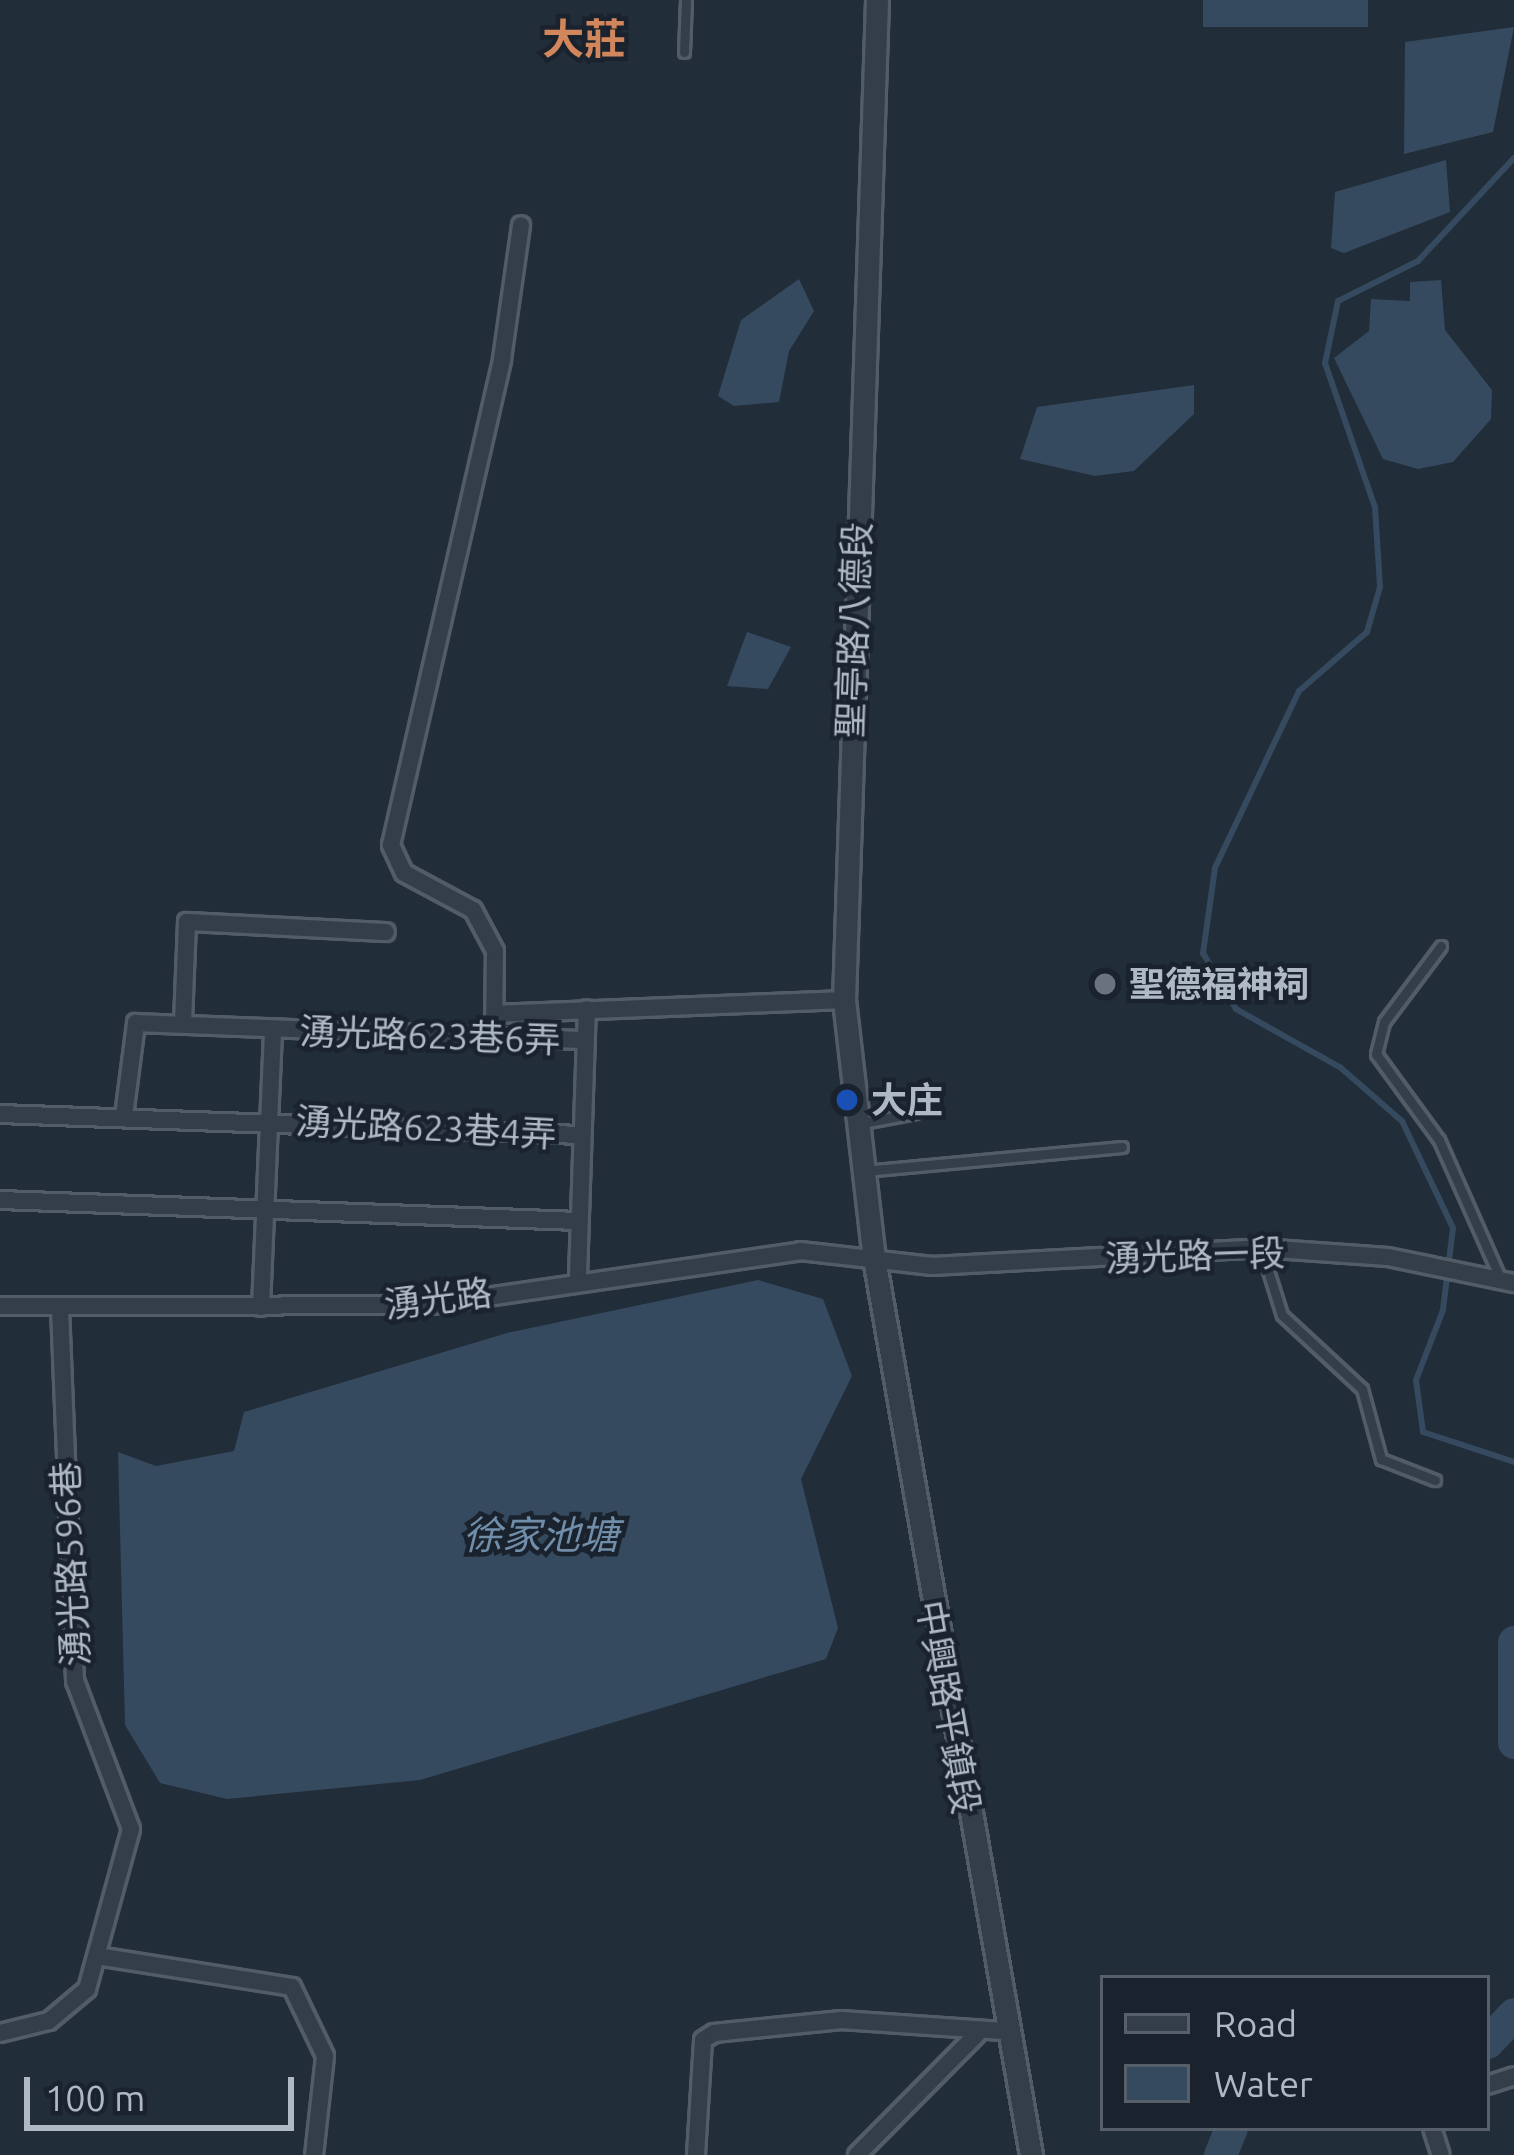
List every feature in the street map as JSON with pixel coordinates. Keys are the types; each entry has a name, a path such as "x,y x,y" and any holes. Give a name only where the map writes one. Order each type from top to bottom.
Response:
{"street":[{"name":"聖亭路八德段","path":"874,1258 844,1000 877,0"},
{"path":"494,1040 495,951 473,910 404,873 391,845 502,359 521,225"},
{"path":"124,1116 136,1023 183,1022 187,922 386,932"},
{"path":"495,1014 844,1000"},
{"path":"578,1276 587,1009"},
{"name":"湧光路623巷6弄","path":"183,1022 494,1040 586,1040"},
{"path":"261,1307 273,1030"},
{"name":"湧光路623巷4弄","path":"0,1114 270,1120 582,1135"},
{"path":"0,1200 577,1222"},
{"name":"湧光路一段","path":"874,1258 932,1266 1261,1248 1508,1281"},
{"name":"湧光路","path":"0,1306 60,1310 432,1305 578,1276 800,1251 874,1258"},
{"name":"中興路平鎮段","path":"874,1258 1004,2031 1031,2155"},
{"name":"湧光路596巷","path":"0,2033 62,2012 87,1989 131,1828 76,1681 60,1310"},
{"path":"97,1956 292,1987 325,2056 314,2155"},
{"path":"695,2155 703,2040 714,2033 841,2020 976,2034 1004,2031"},
{"path":"857,2155 976,2034"}],"lane":[{"path":"684,52 686,0"},
{"path":"1441,946 1384,1022 1376,1054 1439,1140 1508,1281"},
{"path":"856,1124 915,1113"},
{"path":"864,1172 1122,1148"},
{"path":"1261,1248 1282,1315 1362,1389 1382,1459 1436,1480"}],"water":[{"path":"1203,0 1368,0 1368,27 1203,27"},
{"path":"1514,27 1493,132 1404,154 1405,42"},
{"path":"1446,160 1450,212 1344,253 1331,248 1335,192"},
{"path":"799,279 814,311 789,351 779,402 734,406 718,396 741,320"},
{"path":"1441,280 1445,330 1492,390 1491,419 1453,462 1418,469 1383,459 1334,358 1369,331 1371,299 1410,301 1410,282"},
{"path":"1194,385 1194,414 1134,471 1095,476 1020,459 1037,407"},
{"path":"747,632 791,647 768,689 727,686"},
{"name":"徐家池塘","path":"758,1280 823,1299 852,1376 801,1479 838,1628 826,1659 420,1780 227,1799 160,1783 125,1725 118,1452 156,1466 234,1451 244,1412 507,1333"}],"waterway":[{"path":"1514,158 1418,261 1338,301 1325,363 1375,507 1380,587 1367,632 1299,691 1215,868 1203,953 1236,1009 1341,1068 1402,1121 1453,1228 1443,1310 1416,1380 1423,1432 1514,1462"},
{"path":"1514,1642 1514,1742"},
{"path":"1490,2039 1514,2014"},
{"path":"1220,2155 1230,2131"}],"place":[{"name":"聖德福神祠","path":"1105,984"},
{"name":"大庄","path":"847,1100"}],"district":[{"name":"大莊","path":"584,39"}]}
